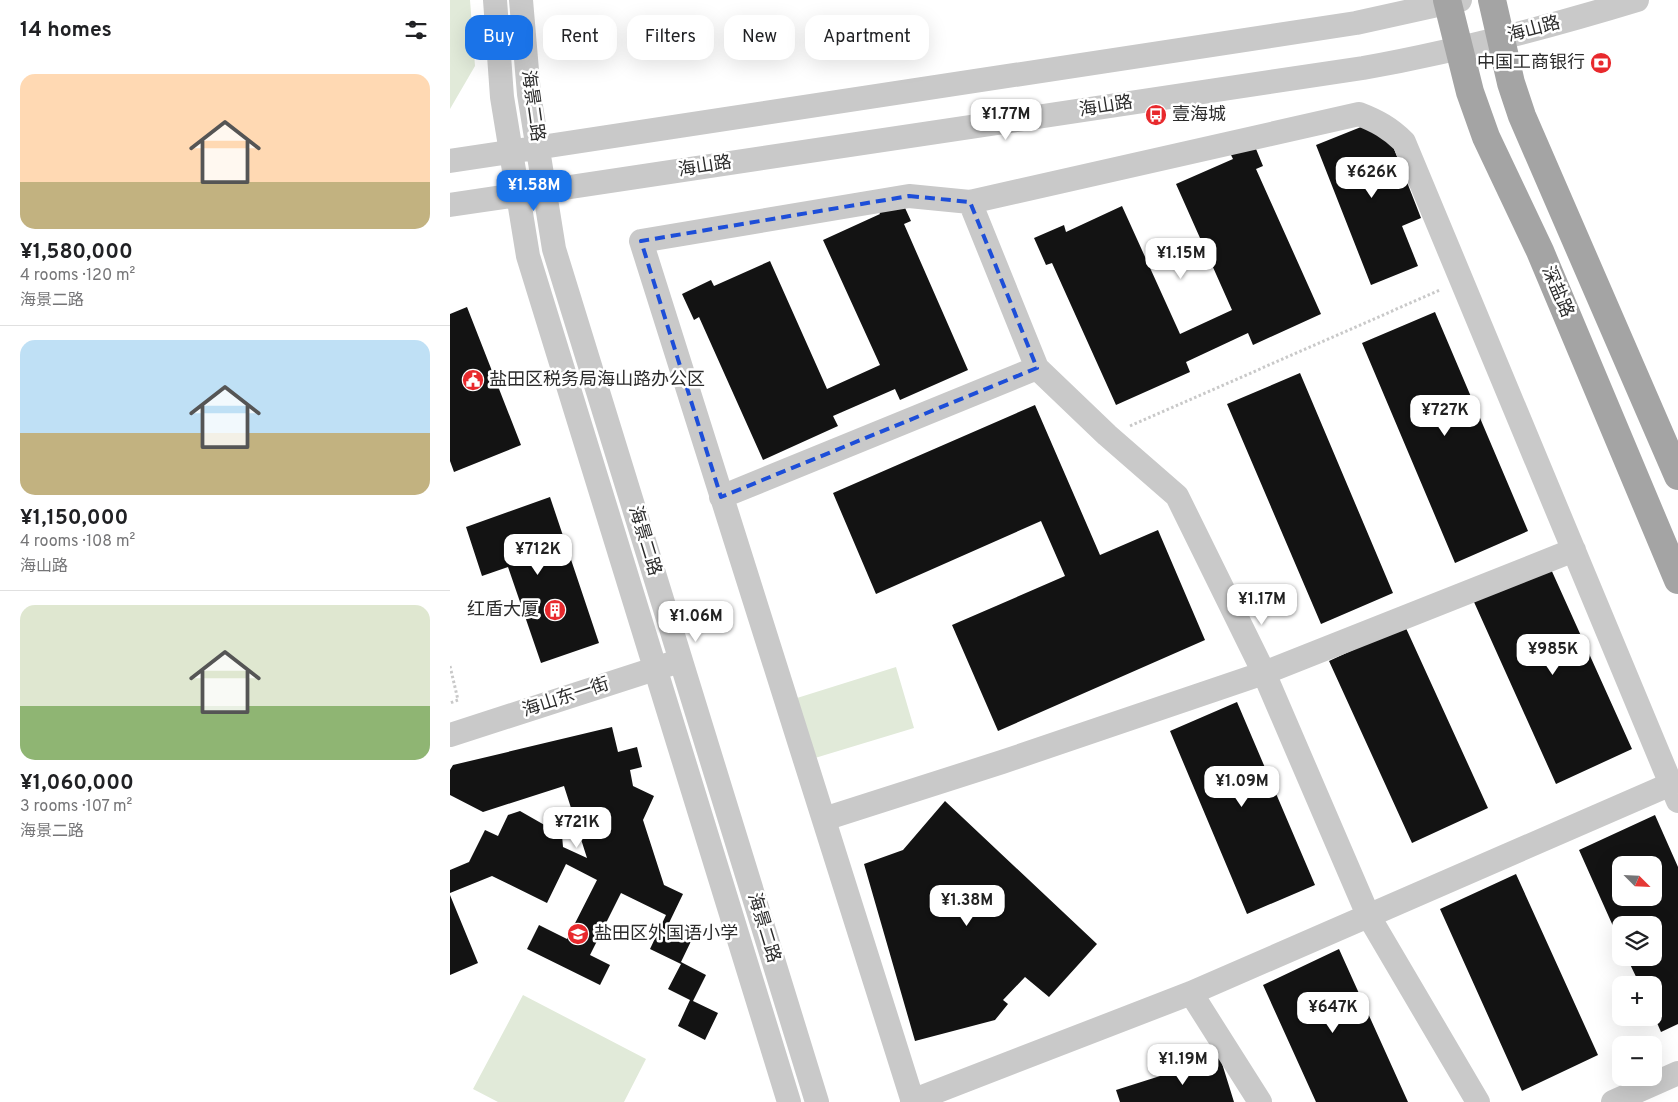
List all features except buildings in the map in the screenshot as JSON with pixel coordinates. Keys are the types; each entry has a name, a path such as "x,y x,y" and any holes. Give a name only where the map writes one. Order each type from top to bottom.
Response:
{"main road":[{"path":"1492,0 1510,83 1522,116 1678,476"},
{"name":"深盐路","path":"1452,1 1470,92 1486,137 1540,251 1678,580"}],"street":[{"name":"海景二路","path":"494,0 502,97 528,256 789,1102"},
{"name":"海景二路","path":"521,0 529,94 554,249 817,1102"},
{"name":"海山路","path":"450,205 1363,68 1501,39 1637,0"},
{"path":"450,161 1356,23 1452,1"},
{"path":"1359,114 1375,120 1391,130 1404,142 1674,793 1368,915 1191,993 912,1101 641,241 908,196 970,202 1359,114"},
{"path":"970,202 1037,368 1107,435 1177,496 1264,673 1368,915 1478,1102"},
{"path":"721,497 1037,368"},
{"path":"824,819 1002,762 1264,673 1574,550"},
{"name":"海山东一街","path":"450,735 681,660"},
{"path":"1191,993 1260,1102"},
{"path":"1613,1102 1678,1073"}],"path":[{"path":"1107,435 1461,281"},
{"path":"450,666 458,700 450,703"}],"highlighted area":[{"path":"909,196 970,202 1037,368 721,497 641,241"}],"green space":[{"path":"450,0 470,0 471,15 465,15 465,60 475,60 475,66 450,109"},
{"path":"896,667 914,728 815,758 797,698"},
{"path":"523,995 646,1059 624,1102 498,1102 473,1089"}],"place":[{"name":"中国工商银行","path":"1601,63"},
{"name":"壹海城","path":"1156,115"},
{"name":"盐田区税务局海山路办公区","path":"473,380"},
{"name":"红盾大厦","path":"555,610"},
{"name":"盐田区外国语小学","path":"578,934"}]}
